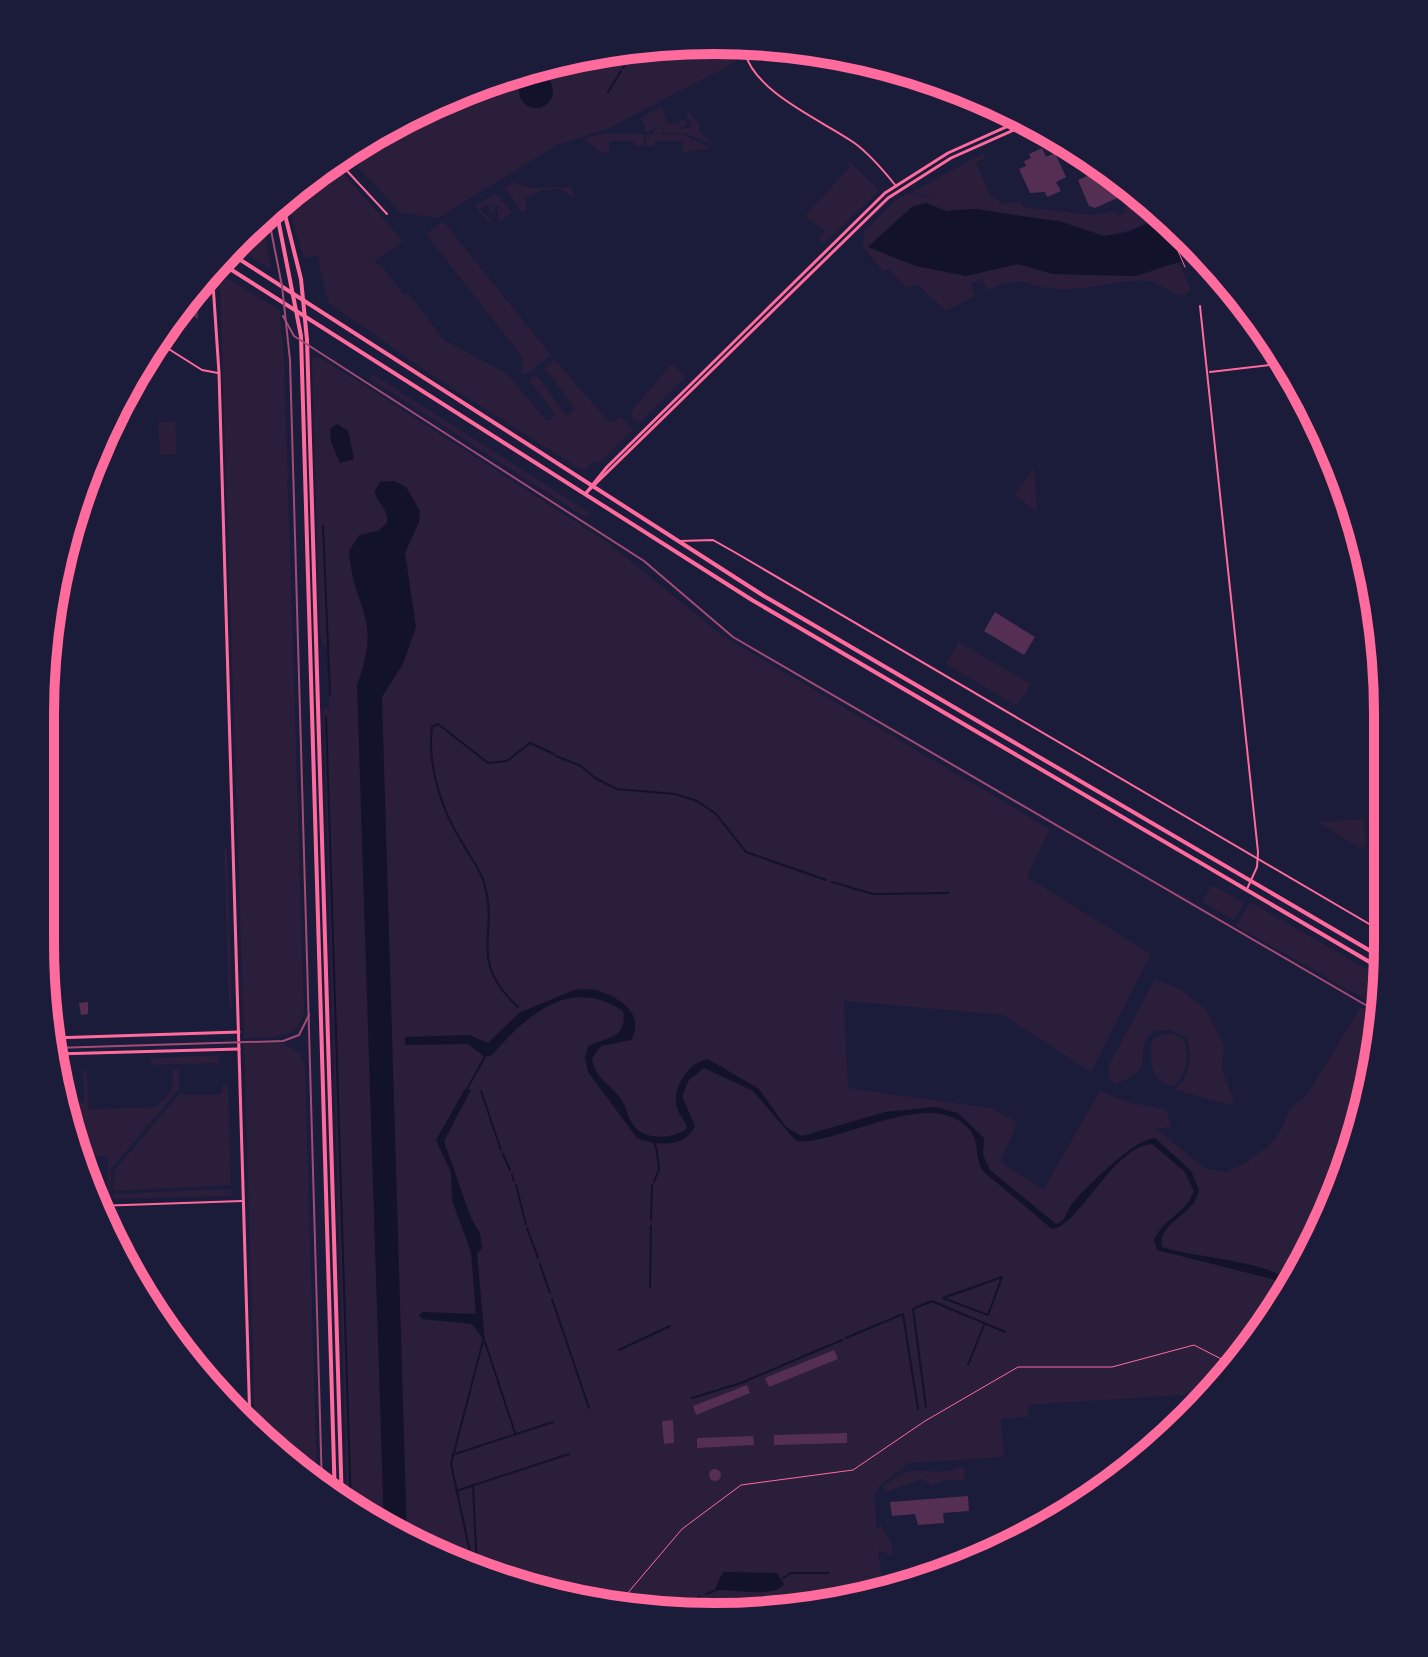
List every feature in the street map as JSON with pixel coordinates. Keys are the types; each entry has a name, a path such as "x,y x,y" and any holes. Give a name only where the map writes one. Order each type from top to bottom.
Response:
{"main road":[{"path":"284,214 306,319 341,1488"},
{"path":"278,219 299,315 334,1483"},
{"path":"237,258 678,541 1374,953"},
{"path":"228,268 752,600 1374,964"}],"street":[{"path":"746,55 759,76 788,102 855,143 899,189"},
{"path":"585,494 895,185 948,153 1011,125"},
{"path":"592,487 899,189 951,158 1018,128"},
{"path":"344,167 387,214"},
{"path":"213,285 219,373 250,1412"},
{"path":"1200,306 1258,859 1246,890"},
{"path":"165,347 207,373 219,373"},
{"path":"1208,372 1274,365"},
{"path":"678,541 713,540 1374,927"},
{"path":"61,1038 239,1032"},
{"path":"64,1054 239,1049"},
{"path":"108,1206 244,1201"}],"path":[{"path":"1173,240 1185,267"},
{"path":"625,1596 682,1529 737,1487 853,1470 925,1421 1018,1367 1112,1367 1186,1345 1203,1347 1225,1360"}],"shaded area":[{"path":"733,54 736,62 607,129 557,145 438,218 401,213 353,161 422,122 461,104 543,76 671,55"},
{"path":"543,76 552,85 552,97 542,107 530,107 520,97 521,83"},
{"path":"662,106 667,123 678,125 680,120 686,121 686,126 679,127 682,129 691,127 685,115 689,112 700,125 699,131 713,144 683,133 664,133 664,123 663,133 653,133 656,128 645,133 645,124 640,118"},
{"path":"599,134 644,134 644,146 635,146 634,141 610,141 609,152 601,153 583,139"},
{"path":"646,134 682,134 711,148 681,153 683,141 655,141 654,146 646,146"},
{"path":"984,153 986,157 976,163 990,195 1003,204 1021,201 1023,207 1093,215 1116,211 1118,216 1126,212 1124,207 1132,203 1156,225 1104,236 1062,222 975,209 946,211 926,203 912,207 868,247 916,266 946,269 962,275 1018,264 1053,274 1136,276 1178,262 1191,290 1185,293 1186,296 1152,282 1136,281 1070,289 1011,282 988,290 981,279 970,284 975,296 946,311 918,285 907,288 888,269 884,272 863,248 864,231 896,200 909,193 940,199 912,192"},
{"path":"848,160 879,191 823,244 819,239 825,231 805,216 849,168"},
{"path":"340,170 403,241 374,262 382,266 403,294 409,294 444,340 506,373 547,421 555,415 532,384 528,386 533,376 539,378 566,416 575,410 548,371 543,370 554,359 610,423 621,417 633,430 599,464 595,461 584,470 578,468 430,374 328,302 317,255 304,258 289,209"},
{"path":"513,182 533,188 571,187 574,198 560,189 542,190 526,198 526,210 522,212 507,190 502,191"},
{"path":"496,193 512,212 498,223 495,223 499,221 497,207 505,212 499,206 490,206 495,207 494,214 486,204 479,209 494,223 487,221 475,206"},
{"path":"926,203 946,211 975,209 1062,222 1104,236 1125,233 1152,221 1191,258 1136,276 1053,274 1018,264 966,276 916,266 868,247 912,207"},
{"path":"443,221 551,355 527,374 522,373 523,358 426,234"},
{"path":"264,232 271,269 243,252"},
{"path":"226,278 280,310 284,357 304,1011 301,1021 289,1033 263,1038 244,1038 220,286"},
{"path":"312,358 321,358 607,542 723,636 1050,829 1027,877 1151,954 1091,1072 1003,1015 844,1001 848,1088 990,1108 1017,1122 1001,1162 1043,1190 1100,1091 1131,1103 1166,1109 1171,1127 1157,1129 1204,1168 1226,1172 1250,1161 1249,1157 1264,1150 1275,1138 1289,1109 1306,1096 1361,1007 1370,1012 1352,1114 1324,1196 1286,1273 1238,1345 1195,1394 1028,1405 1029,1417 1001,1419 1004,1457 909,1463 880,1486 874,1495 877,1529 881,1525 892,1544 893,1556 878,1550 882,1582 843,1590 757,1602 738,1602 737,1597 703,1599 703,1603 671,1602 585,1590 543,1581 461,1553 384,1515 347,1492 323,708 329,708 327,647 323,646 320,634"},
{"path":"672,363 686,377 639,423 632,419 631,412"},
{"path":"373,374 590,513 586,518 370,379"},
{"path":"175,421 177,454 160,455 158,422"},
{"path":"337,424 348,431 354,459 340,463 331,442 330,429"},
{"path":"1034,468 1037,511 1014,495"},
{"path":"394,481 406,487 420,511 419,522 405,553 416,627 403,664 382,697 407,1527 384,1515 357,685 364,661 367,628 349,551 359,535 378,531 387,523 386,513 375,491 380,482"},
{"path":"959,642 1031,684 1017,706 946,664"},
{"path":"1364,819 1366,845 1361,849 1318,822"},
{"path":"224,849 227,849 232,1007 229,1007"},
{"path":"1212,885 1244,903 1234,920 1202,902"},
{"path":"1250,902 1373,973 1371,1003 1236,926"},
{"path":"1155,979 1182,990 1206,1010 1224,1045 1222,1069 1234,1101 1230,1105 1173,1089 1187,1074 1189,1051 1187,1037 1170,1030 1154,1031 1147,1039 1138,1071 1116,1084 1109,1078 1109,1065"},
{"path":"591,989 609,995 626,1006 635,1020 631,1040 601,1046 592,1058 600,1076 621,1099 632,1123 643,1133 657,1137 685,1130 687,1126 676,1105 678,1088 695,1064 708,1059 759,1089 786,1127 802,1136 885,1112 935,1107 958,1113 984,1138 983,1155 990,1170 1056,1224 1063,1219 1072,1203 1113,1163 1146,1140 1155,1138 1191,1171 1199,1189 1192,1205 1165,1231 1162,1247 1249,1264 1284,1277 1280,1282 1157,1250 1154,1240 1158,1233 1186,1205 1194,1191 1184,1171 1152,1144 1138,1148 1123,1158 1073,1216 1052,1229 983,1171 973,1135 953,1117 933,1113 910,1115 836,1135 796,1141 753,1091 704,1068 689,1080 682,1096 695,1126 690,1133 678,1142 670,1143 653,1143 637,1138 588,1072 585,1058 588,1046 619,1032 624,1020 623,1011 603,1001 585,997 550,1005 519,1027 491,1056 485,1057 468,1044 405,1045 405,1037 469,1035 488,1043 519,1013 574,990"},
{"path":"1170,1033 1183,1038 1186,1050 1184,1071 1172,1086 1159,1079 1151,1060 1153,1038"},
{"path":"282,1043 300,1053 305,1066 317,1470 255,1417 244,1044"},
{"path":"219,1055 219,1063 151,1065 151,1058"},
{"path":"179,1068 179,1089 111,1169 111,1197 104,1197 108,1156 89,1156 74,1102 84,1102 83,1070 87,1071 89,1109 156,1107 172,1090 173,1069"},
{"path":"222,1086 228,1086 231,1185 113,1191 114,1171 181,1092 182,1095 222,1094"},
{"path":"465,1089 471,1090 444,1141 471,1218 480,1233 482,1248 477,1253 485,1342 472,1324 422,1319 419,1315 423,1312 476,1314 471,1252 452,1200 451,1172 436,1140"},
{"path":"231,1189 231,1196 114,1199 113,1194"},
{"path":"966,1468 964,1480 944,1480 932,1486 923,1479 886,1492 883,1488 902,1473"},
{"path":"723,1572 777,1573 784,1584 778,1589 761,1592 714,1591"}],"building":[{"path":"1042,148 1046,157 1055,153 1066,177 1056,182 1061,191 1047,197 1045,192 1030,193 1019,169 1026,166 1024,161 1031,158 1029,154"},
{"path":"1093,174 1123,196 1095,208 1089,206 1078,180"},
{"path":"197,304 198,319 189,313"},
{"path":"995,612 1035,637 1024,655 984,631"},
{"path":"88,1002 88,1014 81,1015 79,1003"},
{"path":"834,1350 838,1359 769,1387 765,1378"},
{"path":"747,1385 750,1393 696,1415 693,1406"},
{"path":"673,1420 674,1443 664,1444 662,1421"},
{"path":"847,1433 847,1443 774,1445 774,1435"},
{"path":"753,1436 754,1445 697,1448 697,1438"},
{"path":"710,1470 720,1470 720,1480 710,1480"},
{"path":"968,1496 969,1511 943,1513 944,1523 918,1525 915,1514 892,1516 890,1502"}],"waterway":[{"path":"623,68 628,60"},
{"path":"608,92 621,71"},
{"path":"323,526 330,695"},
{"path":"326,716 351,1494"},
{"path":"518,1007 493,975 489,960 488,901 484,882 443,803 434,773 432,727 438,724 488,763 507,761 530,743 554,754"},
{"path":"556,756 581,766 595,778 617,789 675,794 697,801 716,814 746,852 826,880"},
{"path":"832,882 873,894 949,893"},
{"path":"467,1089 486,1055"},
{"path":"481,1091 501,1150"},
{"path":"654,1141 657,1152"},
{"path":"654,1182 659,1169 657,1153"},
{"path":"503,1154 510,1170"},
{"path":"512,1175 514,1181"},
{"path":"516,1185 526,1224"},
{"path":"651,1220 652,1185"},
{"path":"650,1287 651,1226"},
{"path":"527,1228 538,1258"},
{"path":"540,1264 550,1293"},
{"path":"1002,1277 988,1315 943,1298 1002,1277"},
{"path":"552,1299 589,1408"},
{"path":"926,1407 913,1309 932,1301 1005,1332"},
{"path":"846,1338 903,1314 918,1409"},
{"path":"968,1365 984,1325"},
{"path":"619,1350 670,1326"},
{"path":"692,1398 741,1383 842,1340"},
{"path":"471,1557 451,1464 483,1341"},
{"path":"485,1342 515,1433"},
{"path":"452,1455 553,1422"},
{"path":"456,1491 569,1454"},
{"path":"473,1485 476,1559"},
{"path":"783,1578 791,1573 829,1573"},
{"path":"706,1594 714,1591"},
{"path":"691,1602 700,1596"}],"tram line":[{"path":"270,226 282,286 290,360 322,1474"},
{"path":"283,316 294,336 644,561 733,637 1370,1008"},
{"path":"63,1048 283,1041 299,1035 309,1015"}]}
